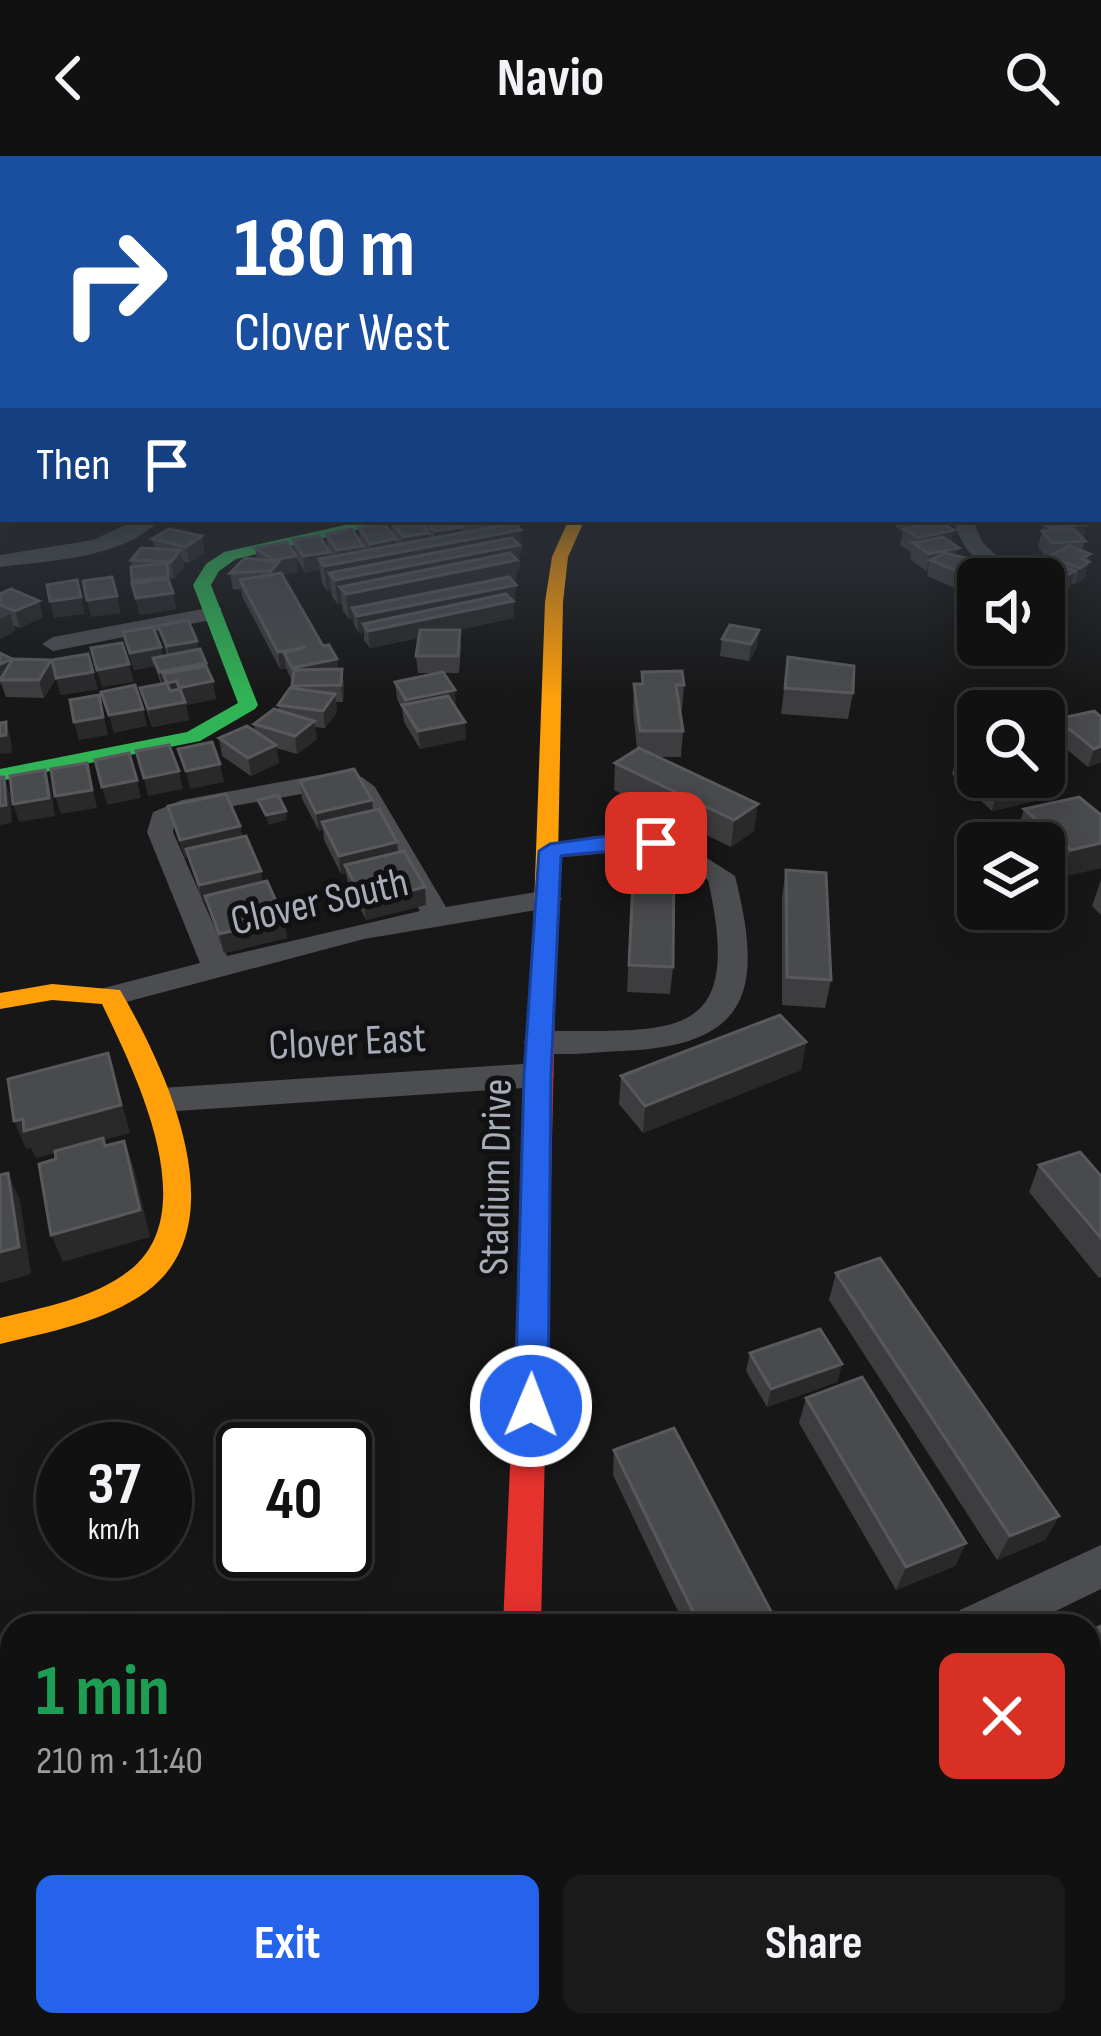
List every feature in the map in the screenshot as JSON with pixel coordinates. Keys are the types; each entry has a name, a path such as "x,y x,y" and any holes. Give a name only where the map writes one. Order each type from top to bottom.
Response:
{"street":[{"path":"0,561 71,550 127,535 144,524"},
{"path":"0,775 193,737 248,705 202,585 212,568 230,555 372,524"},
{"name":"Stadium Drive","path":"522,1614 550,851 554,602 560,557 575,524"},
{"path":"964,524 974,546 987,556"},
{"path":"53,644 213,613"},
{"path":"217,966 160,832 162,818 182,808 330,781 353,782 366,791 437,916"},
{"name":"Clover East","path":"161,1100 539,1058 650,1040 707,1024 726,1006 733,986 737,928 721,876 680,851 628,840 550,851"},
{"name":"Clover South","path":"111,996 217,966 437,916 548,899"},
{"path":"0,1001 52,992 111,996 161,1100 178,1218 172,1245 151,1270 88,1306 0,1331"},
{"path":"1001,1614 1101,1566"}],"building":[{"path":"385,524 396,539 370,544 359,528"},
{"path":"392,524 422,524 429,533 403,537"},
{"path":"428,524 462,527 434,531"},
{"path":"511,524 521,530 324,566 319,559"},
{"path":"943,524 954,530 919,538 904,529"},
{"path":"1044,524 1088,524 1050,528"},
{"path":"169,529 202,536 186,547 152,539"},
{"path":"352,529 363,546 337,550 326,534"},
{"path":"1074,529 1085,541 1052,543 1042,531"},
{"path":"319,536 330,552 303,556 293,540"},
{"path":"943,537 959,548 929,554 913,543"},
{"path":"512,538 519,545 335,580 329,573"},
{"path":"287,542 296,556 273,560 255,548"},
{"path":"1069,546 1090,554 1081,559 1089,562 1080,568 1065,563 1065,558 1048,557"},
{"path":"141,548 180,550 171,562 131,560"},
{"path":"510,553 517,560 346,594 340,587"},
{"path":"945,553 966,558 957,558 957,571 930,560"},
{"path":"245,558 279,562 271,571 230,573"},
{"path":"167,563 168,577 132,581 131,567"},
{"path":"281,573 323,646 329,645 337,659 292,668 284,653 306,647 278,652 240,580"},
{"path":"112,577 117,596 87,600 83,581"},
{"path":"509,577 516,585 357,616 352,608"},
{"path":"168,579 173,593 136,598 132,584"},
{"path":"77,580 81,597 50,601 47,585"},
{"path":"11,589 39,601 15,611 0,605 0,594"},
{"path":"506,594 513,601 368,631 363,624"},
{"path":"188,620 197,641 167,646 158,626"},
{"path":"730,625 759,630 751,644 722,639"},
{"path":"153,627 161,647 130,653 123,632"},
{"path":"420,630 460,630 458,656 416,656"},
{"path":"122,643 129,664 97,670 91,648"},
{"path":"200,649 206,663 159,672 153,658"},
{"path":"88,654 93,672 56,678 52,660"},
{"path":"788,657 854,666 853,693 785,688"},
{"path":"13,659 51,660 39,680 0,680"},
{"path":"206,666 213,681 179,688 177,681 167,683 163,674"},
{"path":"342,669 341,685 292,686 294,670"},
{"path":"682,671 684,685 676,685 683,731 640,731 634,684 643,684 642,672"},
{"path":"443,672 455,690 406,700 395,682"},
{"path":"167,683 170,691 180,689 185,702 148,709 140,688"},
{"path":"135,685 143,709 109,715 101,692"},
{"path":"290,688 335,694 323,711 278,705"},
{"path":"99,695 103,717 74,722 70,700"},
{"path":"448,696 465,722 418,731 402,705"},
{"path":"274,709 314,721 295,736 254,724"},
{"path":"1094,711 1101,717 1101,746 1094,749 1065,725 1065,717"},
{"path":"247,726 276,745 248,758 219,738"},
{"path":"212,742 220,764 186,771 178,749"},
{"path":"169,745 179,771 144,778 136,751"},
{"path":"639,748 758,804 734,820 615,763"},
{"path":"129,753 137,780 102,787 95,760"},
{"path":"87,763 92,790 55,796 51,769"},
{"path":"354,769 372,800 316,813 300,781"},
{"path":"45,770 49,798 13,804 10,776"},
{"path":"0,777 4,777 6,805 0,806"},
{"path":"226,794 240,826 180,840 168,806"},
{"path":"278,795 286,811 266,815 258,800"},
{"path":"1079,797 1101,815 1101,843 1071,850 1065,845 1065,822 1039,822 1024,809"},
{"path":"379,809 397,842 339,856 322,822"},
{"path":"246,836 261,871 199,885 186,849"},
{"path":"404,851 425,887 364,902 345,865"},
{"path":"634,859 674,860 673,967 629,965"},
{"path":"786,870 826,873 831,980 787,977"},
{"path":"267,881 284,919 219,934 205,896"},
{"path":"780,1015 806,1042 645,1106 621,1076"},
{"path":"108,1053 121,1105 24,1131 23,1119 14,1121 8,1079"},
{"path":"103,1138 105,1146 124,1141 140,1210 51,1235 39,1164 56,1159 55,1151"},
{"path":"1080,1152 1101,1176 1101,1238 1039,1165"},
{"path":"8,1173 19,1247 0,1252 0,1175"},
{"path":"880,1258 1059,1516 1010,1536 836,1273"},
{"path":"820,1329 842,1364 771,1389 750,1353"},
{"path":"862,1377 966,1543 906,1567 806,1398"},
{"path":"674,1428 772,1614 694,1614 614,1450"}],"traffic: fast":[{"path":"0,775 193,737 248,705 202,585 212,568 230,555 372,524"}],"traffic: slow":[{"path":"544,963 554,602 560,557 575,524"},
{"path":"0,1001 52,992 111,996 168,1132 178,1206 171,1239 139,1281 82,1309 0,1331"}],"traffic: jam":[{"path":"522,1614 544,963"}],"route":[{"path":"531,1406 538,1075 550,851 628,840 656,843"}]}
